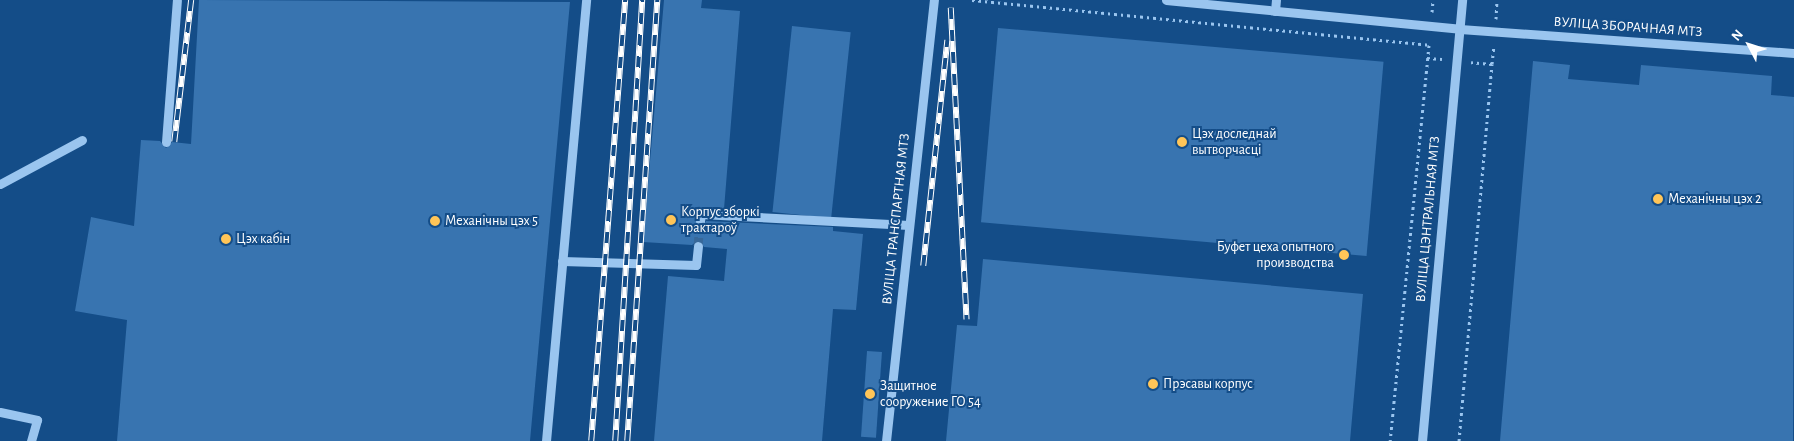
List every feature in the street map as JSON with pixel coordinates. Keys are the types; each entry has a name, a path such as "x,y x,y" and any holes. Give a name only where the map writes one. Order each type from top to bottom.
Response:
{"lane":[{"path":"166,142 177,0"},
{"path":"546,441 586,0"},
{"name":"ВУЛІЦА ТРАНСПАРТНАЯ МТЗ","path":"886,441 934,0"},
{"name":"ВУЛІЦА ЗБОРАЧНАЯ МТЗ","path":"1166,0 1460,29 1794,53"},
{"path":"1275,11 1276,0"},
{"name":"ВУЛІЦА ЦЭНТРАЛЬНАЯ МТЗ","path":"1422,441 1462,0"},
{"path":"0,184 82,140"},
{"path":"700,221 701,214 909,225"},
{"path":"562,261 696,265 698,246"},
{"path":"0,412 37,420 31,441"}],"path":[{"path":"972,0 1429,45 1390,441"},
{"path":"1427,58 1492,64 1459,441"}],"building":[{"path":"199,0 570,2 530,441 117,441 127,320 75,311 91,217 134,226 141,140 160,141 166,148 172,142 191,144"},
{"name":"Корпус зборкі трактароў","path":"664,0 702,0 701,8 740,11 724,209 698,209 696,226 703,227 706,221 833,227 833,231 863,234 856,310 833,309 822,441 654,441 668,276 724,281 727,249 704,247 698,240 692,245 643,242"},
{"path":"792,26 851,32 831,218 772,212"},
{"name":"Цэх доследнай вытворчасці","path":"998,28 1384,62 1367,256 981,222"},
{"name":"Механічны цэх 2","path":"1533,61 1570,65 1568,79 1639,85 1641,65 1772,76 1771,95 1794,97 1793,441 1500,441"},
{"name":"Прэсавы корпус","path":"983,259 1363,294 1350,441 946,441 957,325 977,326"},
{"name":"Защитное сооружение ГО 54","path":"867,351 882,352 876,438 861,437"}],"tunnel":[{"path":"698,246 700,221"}],"railway":[{"path":"174,142 191,0"},
{"path":"591,441 625,0"},
{"path":"615,441 642,0"},
{"path":"627,441 657,0"},
{"path":"951,8 967,320"},
{"path":"923,266 947,40"}],"place":[{"name":"Цэх доследнай вытворчасці","path":"1182,142"},
{"name":"Механічны цэх 2","path":"1658,199"},
{"name":"Корпус зборкі трактароў","path":"671,220"},
{"name":"Механічны цэх 5","path":"435,221"},
{"name":"Цэх кабін","path":"226,239"},
{"name":"Буфет цеха опытного производства","path":"1344,255"},
{"name":"Прэсавы корпус","path":"1153,384"},
{"name":"Защитное сооружение ГО 54","path":"870,394"}]}
